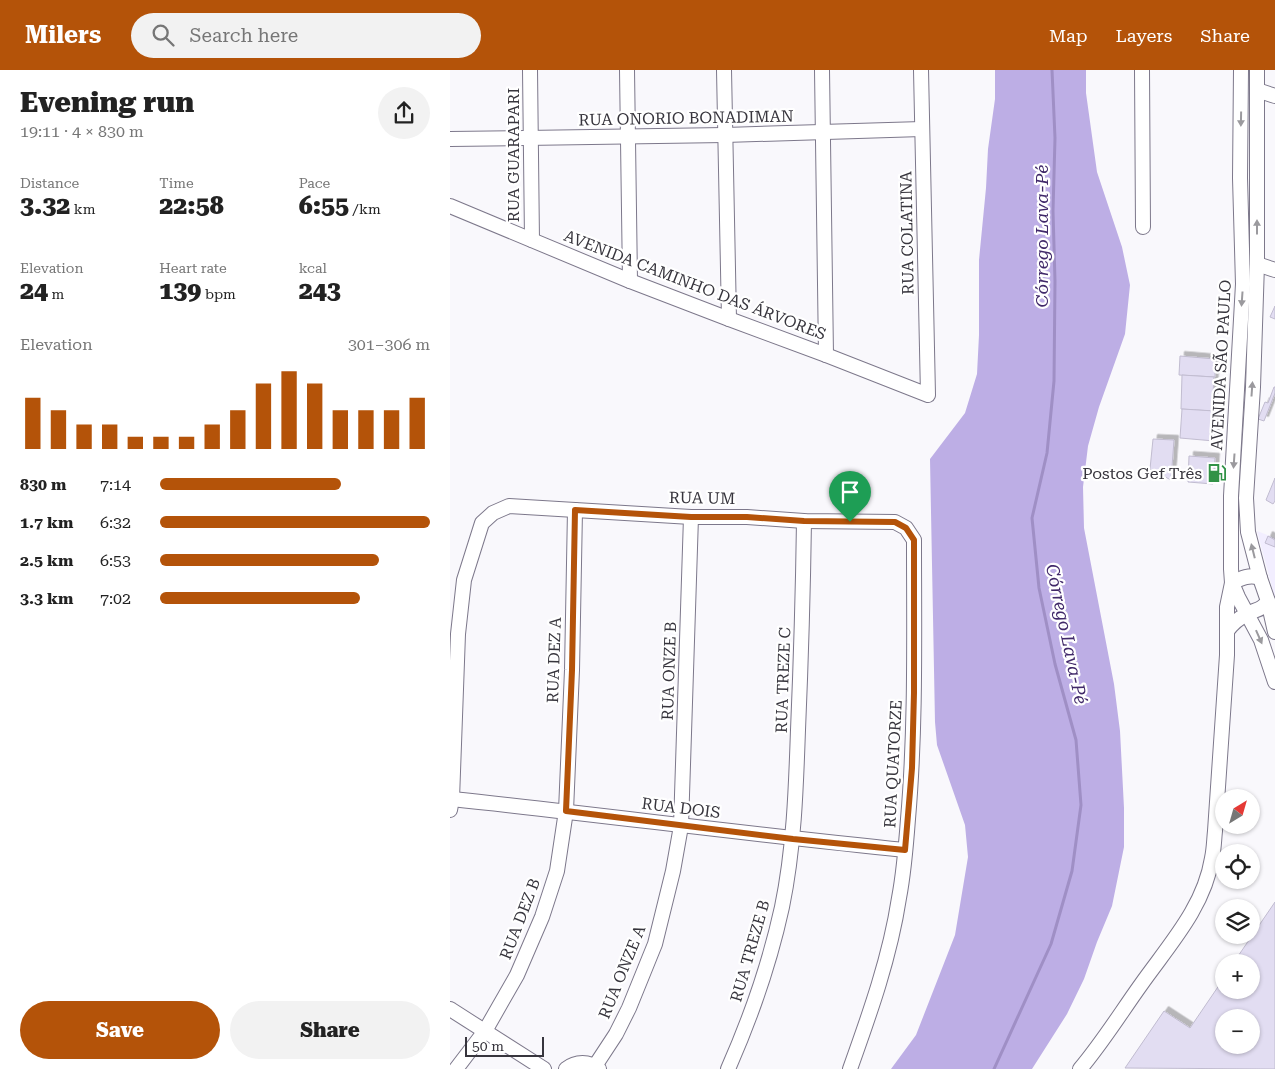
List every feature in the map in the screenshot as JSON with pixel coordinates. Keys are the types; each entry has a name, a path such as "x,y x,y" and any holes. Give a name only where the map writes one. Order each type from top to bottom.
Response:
{"street":[{"name":"RUA GUARAPARI","path":"530,70 532,240"},
{"path":"626,70 630,281"},
{"path":"724,70 729,319"},
{"path":"822,70 826,355"},
{"name":"RUA COLATINA","path":"921,70 928,395"},
{"path":"1142,70 1143,227"},
{"name":"AVENIDA SÃO PAULO","path":"1241,70 1240,178 1242,284 1231,496 1230,569 1232,582 1261,640 1275,682"},
{"name":"AVENIDA SÃO PAULO","path":"1257,70 1257,264 1246,498 1248,532 1275,632"},
{"path":"1256,90 1275,96"},
{"name":"RUA ONORIO BONADIMAN","path":"450,140 532,137 726,135 922,128"},
{"name":"AVENIDA CAMINHO DAS ÁRVORES","path":"450,206 630,281 928,395"},
{"path":"1257,264 1275,270"},
{"name":"RUA UM","path":"451,804 458,634 464,580 482,523 493,513 509,506 691,517 895,522"},
{"name":"RUA DEZ A","path":"566,811 572,670 575,510"},
{"name":"RUA ONZE B","path":"681,826 691,517"},
{"name":"RUA TREZE C","path":"793,839 801,661 804,521"},
{"name":"RUA QUATORZE","path":"850,1069 887,957 900,898 912,768 914,540 906,528 895,522"},
{"path":"1080,1069 1098,1048 1138,988 1186,923 1195,908 1206,881 1213,849 1227,655 1228,607 1232,582 1244,577 1255,576 1260,578"},
{"path":"1227,631 1233,623 1263,607 1268,601"},
{"name":"RUA DOIS","path":"451,804 566,811 793,839 905,850"},
{"name":"RUA DEZ B","path":"456,1069 485,1031 517,975 542,917 557,871 566,811"},
{"name":"RUA ONZE A","path":"597,1067 629,1008 655,944 673,871 681,826"},
{"name":"RUA TREZE B","path":"728,1069 769,956 782,907 793,839"},
{"path":"450,1009 544,1069"},
{"path":"566,1069 578,1063 586,1063 597,1067"}],"shaded area":[{"path":"995,70 1086,70 1086,93 1097,172 1122,247 1130,285 1125,334 1099,407 1088,446 1083,487 1084,528 1114,684 1120,731 1124,847 1112,906 1084,979 1067,1014 1032,1069 891,1069 916,1035 955,935 968,857 965,825 937,745 930,459 965,413 977,374 979,260 988,149 995,99"},
{"path":"1257,531 1275,538 1275,598"}],"building":[{"path":"1275,306 1275,319 1270,317"},
{"path":"1180,356 1215,359 1215,377 1179,375"},
{"path":"1182,375 1214,377 1212,411 1181,409"},
{"path":"1274,387 1275,393 1264,421 1258,419 1265,402 1268,403"},
{"path":"1182,409 1215,411 1214,441 1180,438"},
{"path":"1153,439 1174,440 1171,480 1150,469"},
{"path":"1189,456 1215,458 1213,484 1188,482"},
{"path":"1275,478 1275,501 1273,504 1266,500"},
{"path":"1268,536 1275,540 1275,547 1265,543"},
{"path":"1275,902 1275,1069 1125,1068 1164,1011 1190,1028 1215,991 1215,999 1260,999 1260,954 1239,954 1246,944 1260,944 1260,924"}],"waterway":[{"name":"Córrego Lava-Pé","path":"994,1069 1051,944 1072,871 1081,805 1076,740 1055,664 1039,588 1032,518 1047,453 1054,381 1055,281 1053,211 1055,138 1052,70"}],"place":[{"name":"Postos Gef Três","path":"1217,473"}],"route":[{"path":"575,510 691,517 747,517 850,522 895,522 906,528 914,540 912,768 905,850 793,839 566,811 572,670 575,510"}]}
